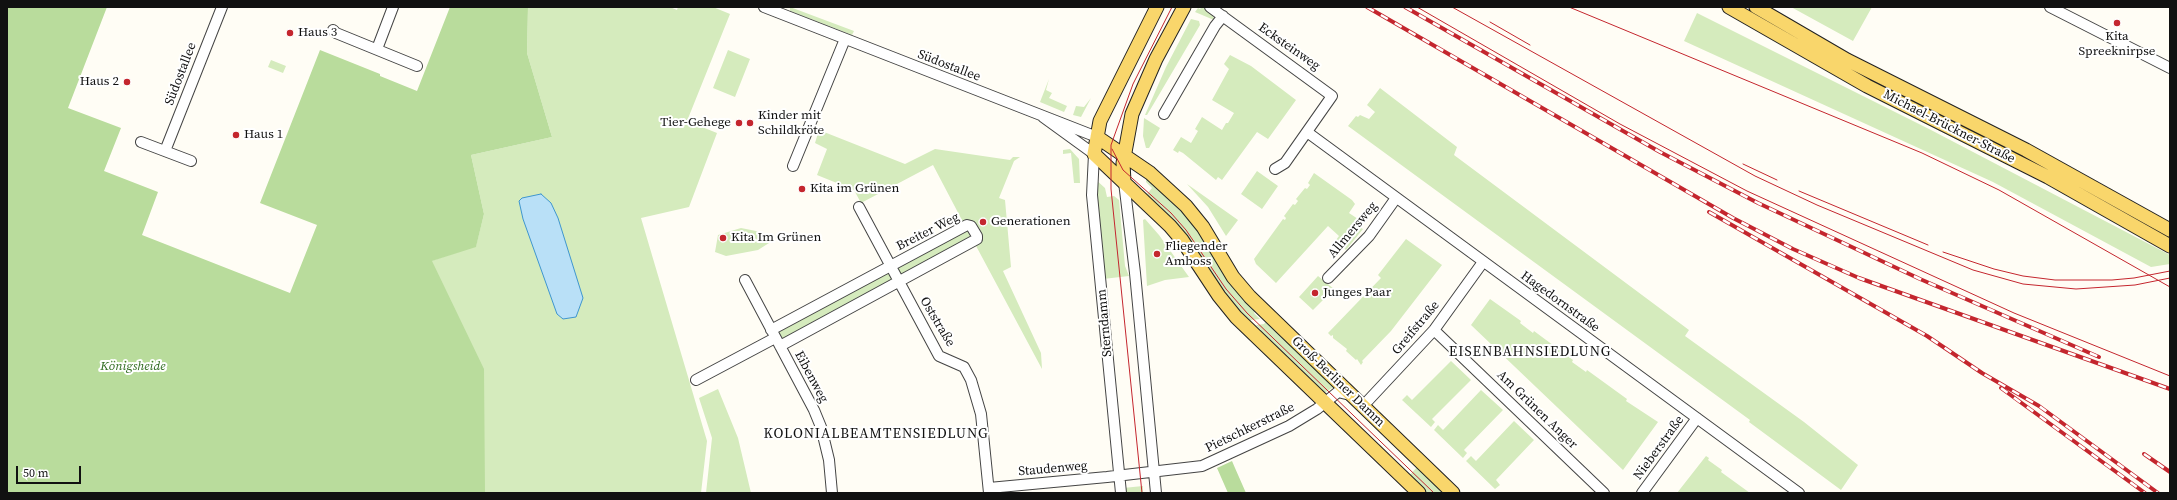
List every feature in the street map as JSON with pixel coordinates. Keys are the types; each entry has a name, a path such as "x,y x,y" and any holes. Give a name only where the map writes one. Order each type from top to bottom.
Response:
{"main road":[{"name":"Sterndamm","path":"1094,154 1100,121 1157,7"},
{"path":"1124,182 1124,155 1132,114 1156,59 1184,7"},
{"name":"Michael-Brückner-Straße","path":"1728,7 1868,86 2048,177 2170,246"},
{"name":"Michael-Brückner-Straße","path":"1756,7 1847,60 2021,147 2170,230"},
{"path":"1097,137 1124,155"},
{"path":"1094,154 1124,182"},
{"name":"Groß-Berliner Damm","path":"1124,155 1155,178 1186,206 1202,227 1227,268 1250,297 1453,493"},
{"path":"2048,177 2064,179 2098,198 2103,192"},
{"name":"Groß-Berliner Damm","path":"1124,182 1161,217 1182,240 1208,280 1236,317 1419,493"}],"street":[{"name":"Südostallee","path":"165,151 222,7"},
{"path":"377,49 393,7"},
{"name":"Südostallee","path":"764,7 1097,137"},
{"name":"Ecksteinweg","path":"1210,7 1332,96 1307,132"},
{"path":"2050,7 2170,68"},
{"path":"1164,114 1215,26 1223,16"},
{"path":"333,30 336,33 417,66"},
{"path":"793,166 845,39"},
{"name":"Südostallee","path":"1043,117 1094,154"},
{"path":"1275,169 1285,163 1307,132"},
{"name":"Hagedornstraße","path":"1307,132 1799,493"},
{"path":"141,142 191,161"},
{"name":"Sterndamm","path":"1094,154 1092,195 1121,493"},
{"path":"1124,182 1135,273 1156,493"},
{"name":"Allmersweg","path":"1328,278 1368,236 1396,198"},
{"name":"Oststraße","path":"859,207 939,356 964,367 971,380 981,414 989,490"},
{"name":"Breiter Weg","path":"696,380 775,338 899,282 977,239 977,236 971,226 968,225 890,266 775,338"},
{"name":"Greifstraße","path":"1363,406 1434,330 1483,262"},
{"name":"Eibenweg","path":"744,280 821,427 829,460 832,493"},
{"name":"Am Grünen Anger","path":"1434,330 1604,493"},
{"name":"Pietschkerstraße","path":"1120,476 1202,466 1289,426 1317,409 1324,401 1338,392 1350,394"},
{"name":"Nieberstraße","path":"1642,493 1697,418"},
{"name":"Staudenweg","path":"989,490 1120,476"}],"green space":[{"name":"Königsheide","path":"7,7 107,7 68,108 121,128 104,171 158,192 142,235 290,293 317,225 260,203 320,50 380,74 380,76 417,91 450,7 528,7 527,53 552,137 471,155 484,214 476,247 432,261 484,369 485,493 7,493"},
{"path":"528,7 670,7 677,10 678,7 713,7 730,14 687,121 717,133 689,207 641,218 707,441 701,493 460,493 431,261 476,246 484,214 471,155 552,137 527,53"},
{"path":"790,7 854,31 852,35 790,11"},
{"path":"1202,7 1213,14 1214,20 1195,12 1198,8 1200,9"},
{"path":"1791,7 1829,8 1872,7 1853,41"},
{"path":"1697,13 1931,130 2170,255 2170,264 2151,267 1993,182 1684,41"},
{"path":"1191,19 1199,21 1200,25 1147,115 1145,115 1166,67"},
{"path":"728,50 750,59 735,97 713,88"},
{"path":"1230,55 1251,66 1296,100 1268,139 1257,132 1222,180 1218,177 1216,180 1183,153 1179,151 1178,153 1173,150 1181,137 1191,143 1198,131 1195,129 1202,117 1222,130 1234,113 1212,100 1229,69 1224,64"},
{"path":"271,60 286,66 283,73 268,67"},
{"path":"1049,79 1046,90 1052,93 1049,98 1067,106 1064,112 1040,102"},
{"path":"1380,88 1457,147 1454,155 1689,330 1685,336 1804,422 1858,465 1841,490 1749,422 1750,420 1348,126 1356,116 1358,117 1360,115 1369,119 1375,112 1367,105"},
{"path":"1091,98 1081,117 1073,115 1076,106 1084,107"},
{"path":"1144,118 1160,128 1149,148 1146,148 1143,136"},
{"path":"819,130 905,164 935,149 1010,160 1013,157 1020,157 1014,161 999,198 1005,200 1011,267 1003,271 1041,353 1042,369 975,244 979,241 964,224 933,165 861,203 854,190 817,175 827,149 815,143"},
{"path":"1070,149 1079,159 1080,183 1074,183 1071,153 1063,154 1063,150"},
{"path":"1257,171 1278,186 1262,209 1241,194"},
{"path":"1314,173 1352,200 1355,204 1349,213 1361,221 1358,226 1363,229 1346,250 1336,240 1339,236 1328,226 1276,283 1256,264 1254,259 1283,219 1285,220 1286,218 1284,216 1293,204 1295,205 1298,201 1296,199 1305,188 1307,189 1310,185 1308,183"},
{"path":"1146,178 1188,218 1255,311 1254,313 1260,319 1251,320 1248,323 1146,198 1146,193 1147,194 1152,188 1146,182"},
{"path":"1095,179 1105,188 1107,197 1114,196 1119,200 1125,266 1129,276 1103,279"},
{"path":"1187,184 1238,220 1226,236 1208,207"},
{"path":"1145,219 1159,235 1189,277 1165,280 1147,286 1143,220"},
{"path":"741,228 761,232 771,238 769,243 758,250 726,256 715,252 718,235"},
{"path":"967,229 971,237 901,276 897,267"},
{"path":"1406,239 1442,265 1391,331 1362,361 1363,362 1361,365 1357,359 1356,360 1346,351 1347,349 1333,338 1333,335 1331,336 1328,333 1381,278 1378,275"},
{"path":"889,271 893,280 782,340 777,330"},
{"path":"1318,276 1334,289 1313,310 1299,297"},
{"path":"1490,299 1521,321 1520,323 1533,333 1534,331 1573,360 1572,362 1586,372 1587,370 1627,399 1626,401 1658,422 1623,470 1471,325"},
{"path":"1267,320 1335,386 1323,394 1259,333 1261,330 1256,325 1264,324"},
{"path":"1451,361 1471,380 1432,419 1435,422 1431,427 1402,400 1407,395 1412,400"},
{"path":"718,389 738,438 751,493 706,493 712,438 699,398"},
{"path":"1481,390 1503,410 1464,450 1467,453 1463,458 1434,430 1438,425 1443,430"},
{"path":"1514,421 1534,440 1496,480 1500,485 1495,489 1466,461 1471,456 1476,461"},
{"path":"1706,456 1709,458 1708,460 1722,470 1721,472 1750,493 1677,493"},
{"path":"1232,461 1246,493 1228,493 1217,468"},
{"path":"1418,466 1447,493 1425,493 1408,477"},
{"path":"1143,486 1143,493 1123,493 1123,488"}],"water":[{"path":"541,194 551,203 558,218 583,298 576,317 563,319 557,314 523,219 519,201 522,198"}],"tram line":[{"path":"1142,493 1111,189 1111,145 1133,84 1172,7"},
{"path":"1417,7 1620,124 1747,191 2014,313 2170,376"},
{"path":"1452,7 1755,176 1817,205 1973,270 2023,284 2076,289 2135,285 2170,278"},
{"path":"1569,7 1922,153 1999,190 2170,287"},
{"path":"1490,22 1530,45"},
{"path":"1112,149 1123,170 1171,213 1186,230 1226,289 1247,313 1434,493"},
{"path":"1743,164 1777,180"},
{"path":"1799,191 1928,245"},
{"path":"1943,252 1994,269 2023,276 2055,280 2112,280 2134,278 2170,271"}],"railway":[{"path":"1367,7 1733,218 1793,249 1859,278 2170,389"},
{"path":"1405,7 1660,152 1758,203 1920,279 2099,357"},
{"path":"1709,212 1927,336 1982,373 2039,406 2158,493"},
{"path":"2001,388 2145,493"},
{"path":"2144,454 2170,472"}],"place":[{"name":"Kita Spreeknirpse","path":"2117,23"},
{"name":"Haus 3","path":"290,33"},
{"name":"Haus 2","path":"127,82"},
{"name":"Tier-Gehege","path":"739,123"},
{"name":"Kinder mit Schildkröte","path":"750,123"},
{"name":"Haus 1","path":"236,135"},
{"name":"Kita im Grünen","path":"802,189"},
{"name":"Generationen","path":"983,222"},
{"name":"Kita Im Grünen","path":"723,238"},
{"name":"Fliegender Amboss","path":"1157,254"},
{"name":"Junges Paar","path":"1315,293"}],"district":[{"name":"EISENBAHNSIEDLUNG","path":"1530,352"},
{"name":"KOLONIALBEAMTENSIEDLUNG","path":"876,434"}]}
